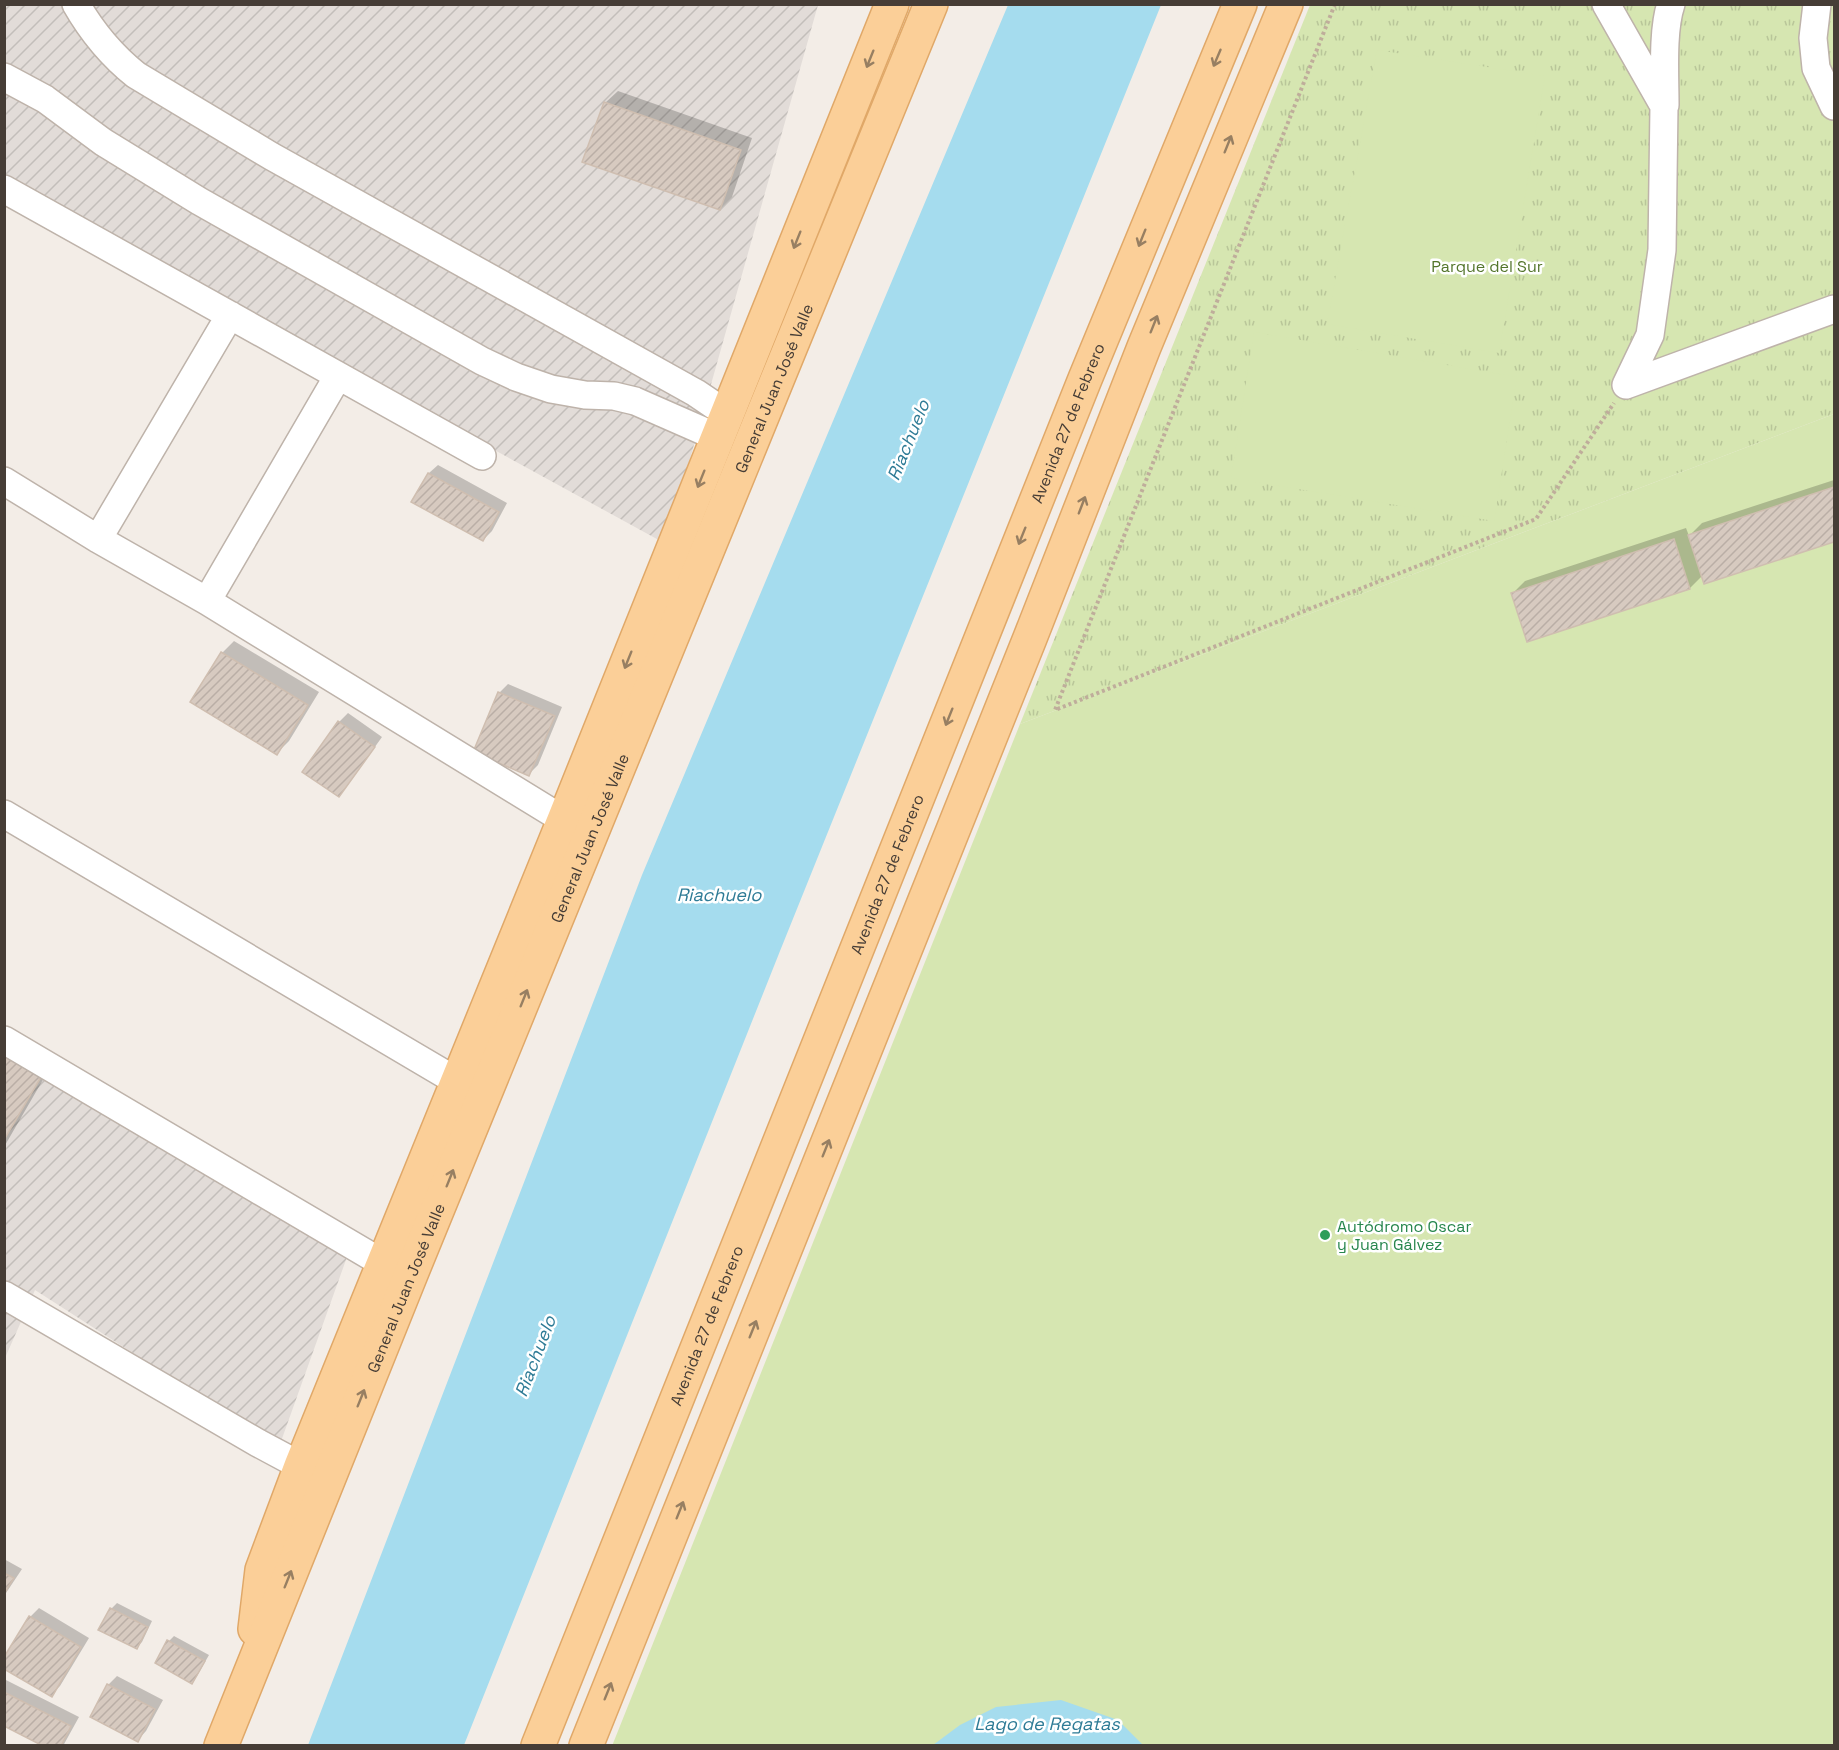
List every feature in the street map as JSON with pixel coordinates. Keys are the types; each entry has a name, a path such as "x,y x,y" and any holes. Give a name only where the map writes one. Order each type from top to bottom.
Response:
{"main road":[{"name":"General Juan José Valle","path":"397,1269 458,1082 892,4"},
{"name":"General Juan José Valle","path":"221,1746 250,1672 262,1570 315,1471 397,1269 931,4"},
{"name":"Avenida 27 de Febrero","path":"538,1746 1081,388 1240,4"},
{"path":"586,1746 1030,638 1144,347 1286,4"}],"street":[{"path":"76,4 88,25 117,60 136,75 271,156 696,393 722,426"},
{"path":"1606,4 1665,106"},
{"path":"1626,385 1650,335 1662,249 1665,53 1671,4"},
{"path":"1817,4 1813,38 1816,68 1834,105"},
{"path":"4,57 45,99"},
{"path":"4,77 45,99 103,142 189,195 482,361 516,377 551,389 585,395 614,396 722,426"},
{"path":"4,189 482,456"},
{"path":"1626,385 1834,309"},
{"path":"98,539 230,315"},
{"path":"207,601 338,376"},
{"path":"4,481 98,539 207,601 564,820"},
{"path":"4,814 458,1082"},
{"path":"4,1040 397,1269"},
{"path":"4,1295 315,1471"}],"path":[{"path":"1335,4 1055,710 1536,519 1626,385"}],"shaded area":[{"path":"4,5 818,5 666,544 5,182"},
{"path":"5,1033 352,1243 279,1447 35,1290 5,1358"}],"green space":[{"name":"Parque del Sur","path":"1310,5 1834,5 1834,414 1020,724"},
{"path":"1377,50 1545,76 1499,353 1327,324"},
{"path":"1254,332 1517,377 1494,521 1231,478"},
{"name":"Autódromo Oscar y Juan Gálvez","path":"1834,414 1834,1745 612,1746 1020,724"}],"water":[{"name":"Riachuelo","path":"1008,5 1161,5 780,951 464,1745 308,1745 642,875"},
{"name":"Lago de Regatas","path":"1061,1700 1118,1720 1143,1745 933,1745 960,1725 996,1707"}],"building":[{"path":"604,102 741,150 720,210 582,162"},
{"path":"428,473 499,512 483,541 411,502"},
{"path":"1834,487 1834,542 1704,584 1688,535"},
{"path":"1674,539 1690,589 1527,642 1511,593"},
{"path":"221,652 308,705 277,755 190,702"},
{"path":"498,692 555,716 529,776 473,752"},
{"path":"338,721 375,747 339,797 302,772"},
{"path":"4,1049 44,1072 4,1140"},
{"path":"4,1573 14,1578 4,1594"},
{"path":"110,1608 148,1627 137,1649 98,1630"},
{"path":"29,1616 81,1647 52,1697 4,1669 4,1657"},
{"path":"167,1640 205,1661 192,1684 155,1663"},
{"path":"107,1684 155,1709 138,1742 90,1717"},
{"path":"4,1692 71,1726 61,1746 43,1746 4,1726"}],"place":[{"name":"Autódromo Oscar y Juan Gálvez","path":"1325,1235"}]}
